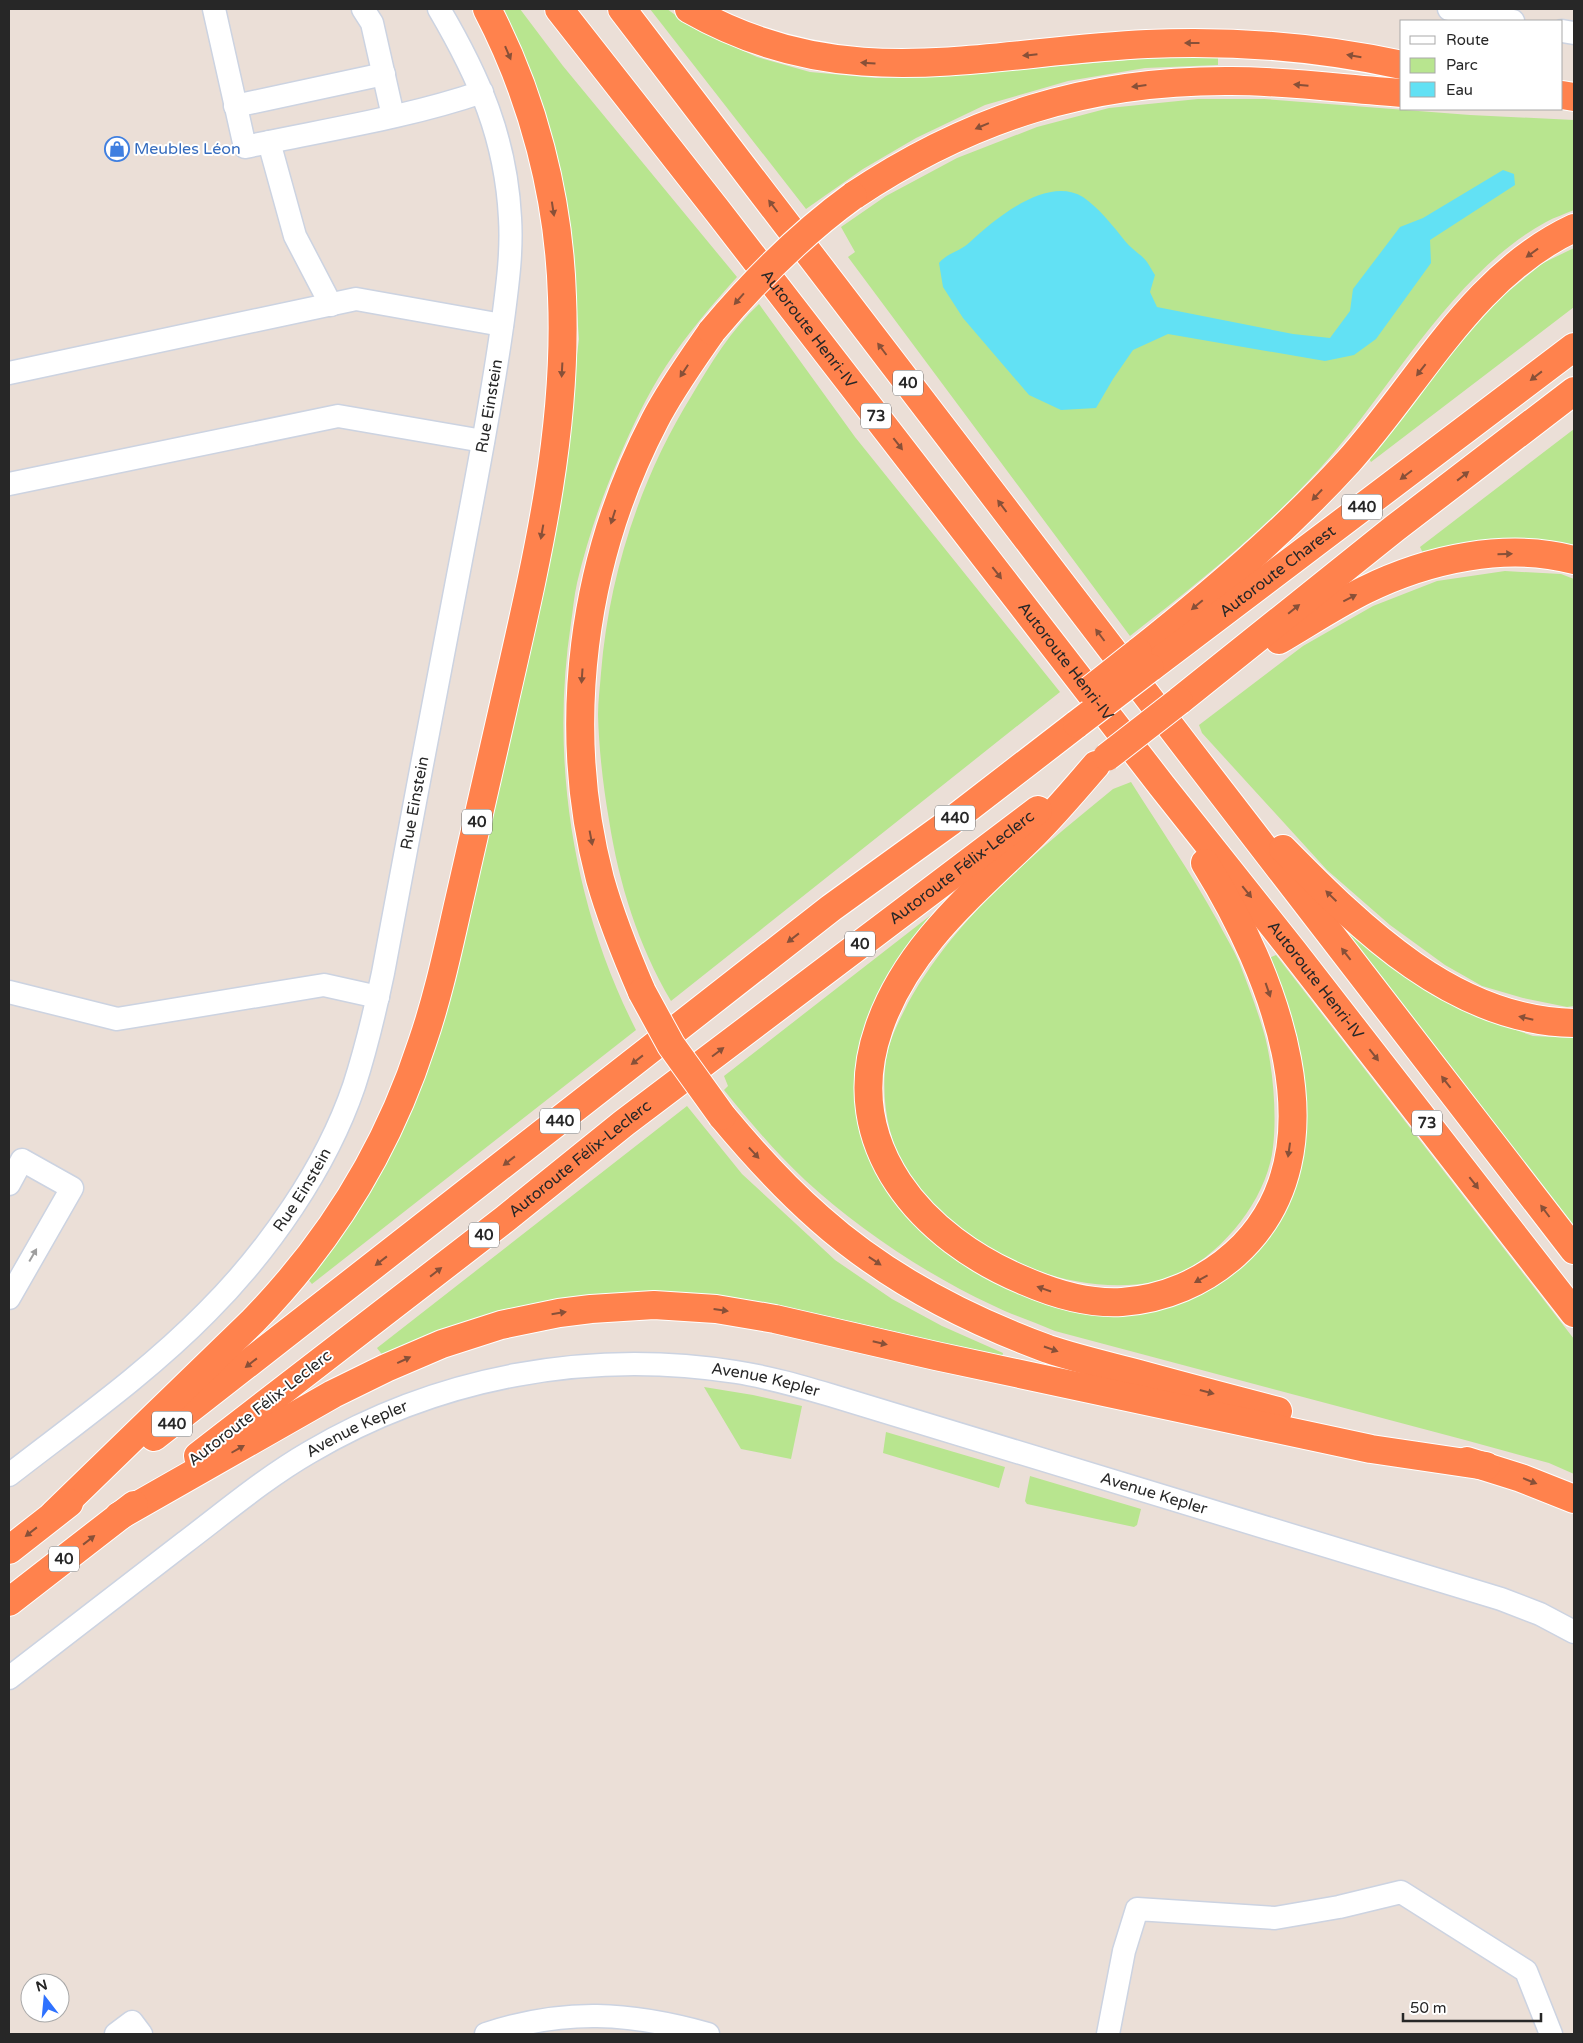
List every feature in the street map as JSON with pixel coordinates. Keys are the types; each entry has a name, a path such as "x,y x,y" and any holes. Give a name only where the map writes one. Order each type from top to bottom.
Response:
{"highway":[{"name":"40","path":"9,1550 54,1514 229,1345 274,1299 314,1252 350,1198 380,1143 403,1094 423,1042 452,930 532,583 553,470 560,395 562,293 552,202 539,145 521,86 507,50 487,9"},
{"path":"541,9 711,203"},
{"name":"Autoroute Henri-IV","path":"559,9 1574,1313"},
{"name":"40","path":"622,9 1194,757"},
{"path":"689,9 731,31 780,48 826,58 873,64 951,62 1110,47 1214,43 1310,50 1400,65"},
{"path":"1400,93 1234,81 1164,83 1096,92 1061,100 989,123 920,154 853,196 777,259 754,281 712,331 677,382 656,418 626,482 603,551 588,620 584,650 581,682 581,747 587,816 600,878 618,934 642,992 671,1045 722,1116 781,1182 845,1240 911,1284 978,1320 1013,1336 1085,1361 1486,1466 1574,1499"},
{"path":"1144,660 1310,502 1370,437 1479,300 1535,250 1574,228"},
{"name":"Autoroute Charest","path":"54,1514 290,1333 831,908 950,822 1072,717 1144,660 1574,346"},
{"name":"440","path":"1180,701 1395,528 1574,391"},
{"path":"1201,683 1340,603 1367,589 1420,569 1454,560 1494,554 1544,555 1574,560"},
{"name":"40","path":"1102,761 1180,701"},
{"path":"1194,757 1338,904 1399,956 1441,983 1499,1010 1543,1021 1574,1023"},
{"name":"73","path":"1194,757 1574,1250"},
{"path":"1102,761 1036,832 950,914 918,952 884,1014 873,1050 869,1082 871,1117 881,1153 900,1188 921,1212 947,1236 990,1265 1037,1286 1084,1300 1122,1302 1163,1295 1201,1279 1218,1268 1248,1242 1261,1225 1278,1194 1288,1160 1292,1124 1291,1087 1283,1041 1270,992 1238,920 1192,844 1162,786"},
{"name":"Autoroute Félix-Leclerc","path":"9,1602 505,1219 624,1123 1102,761"},
{"path":"119,1516 333,1394 386,1368 442,1344 486,1329 544,1316 591,1309 654,1305 716,1309 775,1319 928,1354 1372,1449 1486,1466"}],"street":[{"path":"214,9 245,147 455,102 482,92"},
{"path":"363,9 372,24 393,116"},
{"name":"Rue Einstein","path":"9,1475 137,1375 185,1333 228,1290 267,1243 310,1178 342,1116 359,1069 378,997 483,441 502,325 510,256 510,217 506,179 498,140 482,92 466,54 439,9"},
{"path":"1449,9 1508,20"},
{"path":"235,106 384,74"},
{"path":"269,142 295,236 331,305"},
{"path":"9,373 356,299 502,325"},
{"path":"9,484 338,416 483,441"},
{"path":"9,992 117,1019 324,985 378,997"},
{"path":"9,1184 16,1157 72,1188 9,1298"},
{"name":"Avenue Kepler","path":"9,1678 258,1486 331,1440 406,1406 471,1384 560,1368 621,1363 676,1365 738,1372 820,1392 1502,1599 1540,1614 1574,1632"},
{"path":"1108,2034 1124,1951 1137,1909 1275,1918 1339,1907 1401,1892 1526,1971 1551,2034"},
{"path":"486,2034 550,2018 596,2015 642,2018 708,2034"},
{"path":"116,2034 132,2022 141,2034"}],"green space":[{"path":"503,9 520,9 563,66 737,277 674,354 640,412 600,505 576,588 565,675 563,727 572,831 582,883 596,933 614,983 636,1030 312,1284 307,1278 405,1123 431,1061 450,991 557,509 579,339 571,232 550,133 529,69"},
{"path":"650,9 667,9 695,29 757,57 810,72 876,78 949,76 1161,57 1218,58 1218,65 1145,68 1068,81 985,105 916,138 863,169 806,209"},
{"path":"1198,99 1264,99 1470,115 1574,120 1574,210 1546,222 1514,243 1484,269 1429,329 1330,457 1284,506 1234,552 1130,636 848,257 855,252 841,227 886,196 957,158 1037,127 1109,108"},
{"path":"1574,248 1574,307 1371,462 1367,455 1453,349 1498,300 1543,263"},
{"path":"759,304 855,437 1060,692 671,1001 659,980 631,914 613,844 603,781 598,715 605,636 611,600 630,529 642,494 657,460 673,427 714,359 739,325"},
{"path":"1574,429 1574,549 1424,555 1420,547"},
{"path":"1505,571 1561,574 1574,579 1574,1006 1567,1007 1523,998 1482,986 1445,965 1390,925 1327,870 1202,733 1199,725 1303,646 1373,606 1437,581"},
{"path":"1131,782 1197,885 1239,962 1267,1046 1272,1075 1275,1120 1273,1147 1269,1169 1248,1212 1215,1249 1196,1264 1175,1275 1154,1282 1120,1285 1084,1283 1049,1275 1015,1262 982,1244 953,1223 927,1199 900,1159 890,1132 884,1088 886,1060 889,1045 908,1003 950,941 974,913 1027,861 1055,837 1113,789"},
{"path":"940,908 900,963 865,1144 879,1176 897,1204 919,1229 955,1255 1077,1311 1238,1267 1271,1234 1290,1195 1302,1157 1305,1119 1269,958 1276,955 1574,1339 1574,1474 1549,1463 1055,1331 1007,1312 943,1280 870,1233 825,1198 784,1159 724,1090 728,1086 724,1076"},
{"path":"1350,927 1388,963 1432,995 1484,1019 1533,1036 1574,1038 1574,1233 1343,933"},
{"path":"687,1106 742,1174 835,1260 892,1299 942,1326 1003,1353 1001,1361 910,1335 813,1313 741,1299 662,1291 581,1298 384,1357 377,1348"},
{"path":"704,1387 802,1406 791,1459 741,1449"},
{"path":"886,1432 1005,1467 999,1488 883,1453"},
{"path":"1030,1476 1141,1509 1137,1525 1134,1527 1027,1504 1025,1501"}],"water":[{"path":"1503,170 1514,174 1515,185 1430,240 1431,263 1376,339 1354,355 1325,361 1168,334 1133,350 1096,408 1061,410 1029,395 963,318 943,287 939,263 946,257 966,245 993,222 1022,203 1054,192 1069,192 1083,197 1095,206 1127,244 1147,262 1155,275 1150,292 1157,307 1293,334 1330,338 1350,311 1353,289 1400,227 1423,218"}],"place":[{"name":"Meubles Léon","path":"117,149"}]}
